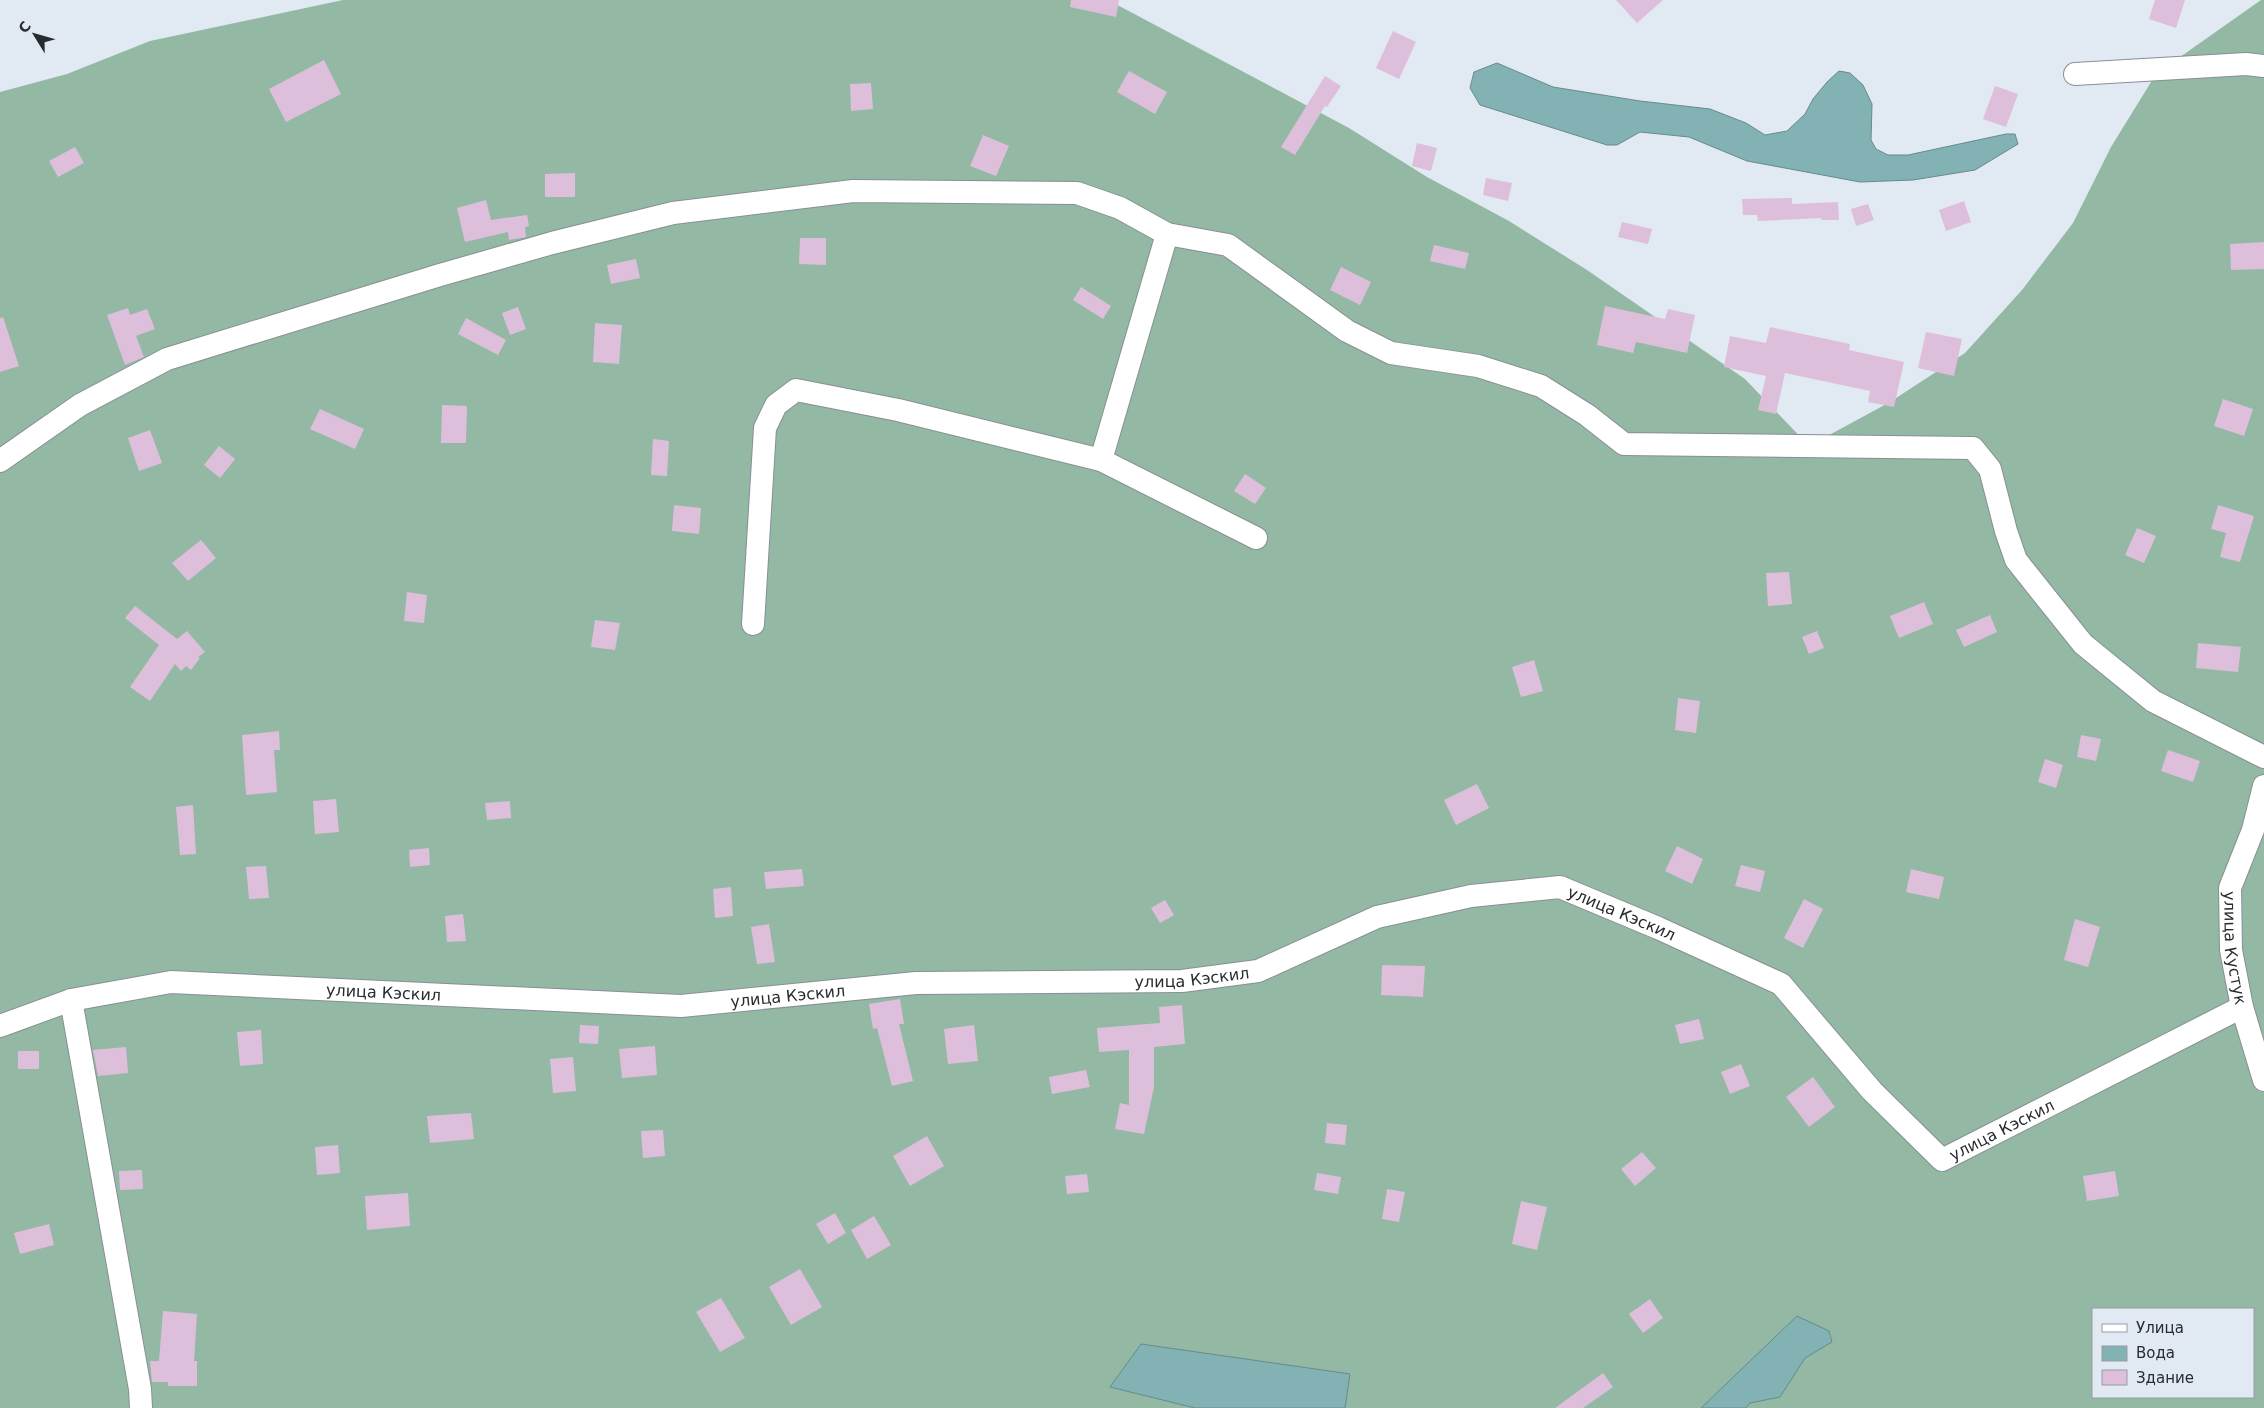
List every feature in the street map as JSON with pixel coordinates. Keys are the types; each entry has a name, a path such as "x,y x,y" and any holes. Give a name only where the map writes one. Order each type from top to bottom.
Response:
{"street":[{"path":"2075,74 2246,64 2264,66"},
{"path":"0,461 80,405 167,359 552,243 672,213 853,191 1077,194 1120,208 1167,234 1228,245 1348,331 1391,352 1478,366 1541,386 1587,414 1624,444 1972,448 1990,469 2016,560 2083,644 2153,700 2264,757"},
{"path":"1101,460 1167,234"},
{"path":"753,624 765,428 776,405 796,390 898,410 1101,460 1256,538"},
{"name":"улица Кустук","path":"2264,786 2258,828 2230,888 2231,950 2242,1007 2264,1080"},
{"name":"улица Кэскил","path":"0,1026 71,1000 171,982 681,1006 916,983 1182,981 1258,971 1377,917 1471,896 1560,887 1658,928 1781,984 1872,1091 1942,1160 2242,1007"},
{"path":"71,1000 140,1389 141,1408"}],"shaded area":[{"path":"343,0 1108,0 1349,128 1427,177 1509,221 1587,270 1745,379 1809,446 1890,402 1965,353 2022,290 2073,223 2111,147 2156,74 2261,0 2264,0 2264,1408 0,1408 0,92 67,74 150,41"}],"water":[{"path":"1497,63 1553,87 1640,101 1710,109 1746,123 1765,135 1787,131 1805,114 1813,99 1839,71 1850,73 1863,85 1872,104 1871,140 1876,149 1888,155 1908,155 2006,134 2015,134 2018,144 1975,170 1913,180 1860,182 1747,161 1689,137 1640,132 1617,145 1607,145 1480,105 1470,88 1474,72"},
{"path":"1797,1316 1829,1331 1832,1342 1805,1358 1780,1397 1750,1403 1746,1408 1701,1408"},
{"path":"1141,1344 1350,1374 1345,1408 1195,1408 1110,1387"}],"building":[{"path":"1071,0 1119,0 1116,17 1070,7"},
{"path":"1616,0 1663,0 1637,23"},
{"path":"2155,0 2185,0 2176,28 2149,19"},
{"path":"1393,31 1416,42 1399,79 1376,68"},
{"path":"324,60 341,94 286,122 269,89"},
{"path":"1129,71 1167,92 1155,114 1117,92"},
{"path":"1325,76 1341,86 1327,107 1325,106 1295,155 1281,147"},
{"path":"871,83 873,109 851,111 850,84"},
{"path":"1995,86 2018,94 2006,127 1983,119"},
{"path":"983,135 1009,146 996,176 970,166"},
{"path":"1417,143 1437,148 1431,171 1412,166"},
{"path":"75,147 84,163 58,177 49,161"},
{"path":"575,173 575,197 545,197 545,174"},
{"path":"1486,178 1512,183 1508,201 1483,195"},
{"path":"1792,198 1792,204 1838,202 1839,220 1821,220 1821,218 1758,221 1757,215 1743,215 1742,199"},
{"path":"486,200 491,220 527,215 529,226 525,227 526,237 509,240 508,232 465,242 457,208"},
{"path":"1964,201 1971,222 1946,231 1939,210"},
{"path":"1868,204 1874,220 1856,226 1851,209"},
{"path":"1622,222 1652,229 1648,244 1618,237"},
{"path":"800,238 826,238 826,265 799,264"},
{"path":"2264,242 2264,269 2231,270 2230,244"},
{"path":"1434,245 1469,253 1465,269 1430,261"},
{"path":"636,259 640,278 611,284 607,265"},
{"path":"1341,267 1371,282 1360,305 1330,290"},
{"path":"1081,287 1111,306 1103,319 1073,300"},
{"path":"1605,306 1665,319 1668,309 1695,315 1687,353 1636,342 1633,353 1597,345"},
{"path":"518,307 526,329 510,335 502,313"},
{"path":"128,308 130,315 147,309 155,329 136,336 144,357 125,365 107,315"},
{"path":"3,317 19,366 0,372 0,318"},
{"path":"466,318 506,340 498,355 458,334"},
{"path":"595,323 622,325 619,364 593,362"},
{"path":"1770,327 1850,344 1849,350 1904,362 1894,407 1868,402 1870,391 1785,373 1776,414 1758,410 1766,376 1724,367 1730,336 1766,343"},
{"path":"1926,332 1962,339 1954,376 1918,368"},
{"path":"2223,399 2253,409 2244,436 2214,426"},
{"path":"442,405 467,406 466,443 441,443"},
{"path":"320,409 364,429 355,449 310,429"},
{"path":"150,430 162,463 139,471 128,438"},
{"path":"653,439 669,441 667,476 651,475"},
{"path":"219,446 235,459 220,478 204,465"},
{"path":"1245,474 1266,488 1255,504 1234,491"},
{"path":"674,505 701,508 699,534 672,531"},
{"path":"2218,505 2254,516 2240,562 2220,557 2226,533 2211,529"},
{"path":"2137,528 2156,536 2144,563 2125,555"},
{"path":"201,540 216,558 188,581 172,563"},
{"path":"1789,572 1792,604 1768,606 1766,573"},
{"path":"407,592 427,595 424,623 404,621"},
{"path":"1924,602 1933,624 1899,638 1890,616"},
{"path":"135,606 177,639 187,631 205,652 198,657 200,658 191,670 186,666 181,671 175,664 150,701 130,687 159,645 125,618"},
{"path":"1990,615 1997,632 1964,647 1956,630"},
{"path":"595,620 620,623 615,650 591,647"},
{"path":"1817,631 1824,648 1809,654 1802,637"},
{"path":"2198,643 2241,647 2238,672 2196,668"},
{"path":"1534,660 1543,691 1521,697 1512,667"},
{"path":"1678,698 1700,701 1696,733 1675,730"},
{"path":"279,731 280,750 274,750 277,792 246,795 242,735"},
{"path":"2081,735 2101,739 2096,761 2077,757"},
{"path":"2168,750 2200,761 2193,782 2161,771"},
{"path":"2045,759 2063,765 2056,788 2038,782"},
{"path":"1477,784 1489,808 1456,825 1444,800"},
{"path":"336,799 339,832 315,834 313,801"},
{"path":"510,801 511,818 487,820 485,803"},
{"path":"193,805 196,854 180,855 176,807"},
{"path":"1677,846 1703,859 1692,884 1665,871"},
{"path":"429,848 430,865 410,867 409,850"},
{"path":"1741,865 1765,871 1760,892 1735,886"},
{"path":"266,866 269,898 249,899 246,867"},
{"path":"802,869 804,886 766,889 764,872"},
{"path":"1911,869 1944,877 1939,899 1906,892"},
{"path":"731,887 733,916 715,918 713,889"},
{"path":"1804,899 1823,909 1803,948 1784,938"},
{"path":"1165,900 1174,915 1160,923 1151,908"},
{"path":"463,914 466,941 447,942 445,916"},
{"path":"2075,919 2100,927 2088,967 2064,960"},
{"path":"769,924 775,962 757,964 751,927"},
{"path":"1382,965 1425,966 1423,997 1381,995"},
{"path":"900,999 904,1024 899,1024 913,1081 892,1086 877,1028 873,1029 869,1004"},
{"path":"1182,1005 1185,1044 1154,1047 1154,1087 1144,1134 1115,1129 1120,1103 1129,1105 1129,1050 1099,1052 1097,1028 1160,1023 1159,1007"},
{"path":"1699,1019 1704,1039 1680,1044 1675,1025"},
{"path":"580,1025 599,1026 598,1044 579,1043"},
{"path":"974,1025 978,1061 948,1064 944,1029"},
{"path":"261,1030 263,1064 240,1066 237,1032"},
{"path":"655,1046 657,1075 622,1078 619,1049"},
{"path":"126,1047 128,1073 98,1076 93,1050"},
{"path":"18,1051 39,1051 39,1069 18,1069"},
{"path":"573,1057 576,1091 553,1093 550,1059"},
{"path":"1741,1064 1750,1086 1730,1094 1721,1072"},
{"path":"1086,1070 1090,1087 1052,1094 1049,1077"},
{"path":"1813,1077 1835,1107 1809,1127 1786,1097"},
{"path":"471,1113 474,1139 430,1143 427,1116"},
{"path":"1327,1123 1347,1125 1345,1145 1325,1143"},
{"path":"663,1130 665,1156 643,1158 641,1131"},
{"path":"927,1136 944,1166 910,1186 893,1156"},
{"path":"338,1145 340,1173 317,1175 315,1147"},
{"path":"1642,1152 1656,1168 1635,1186 1621,1169"},
{"path":"142,1170 143,1189 120,1190 119,1171"},
{"path":"2115,1171 2119,1196 2087,1201 2083,1176"},
{"path":"1317,1173 1341,1177 1338,1194 1314,1190"},
{"path":"1087,1174 1089,1192 1067,1194 1065,1176"},
{"path":"1387,1189 1405,1192 1399,1222 1382,1219"},
{"path":"408,1193 410,1226 367,1230 365,1196"},
{"path":"1521,1201 1547,1207 1537,1250 1512,1244"},
{"path":"835,1213 846,1233 828,1244 816,1224"},
{"path":"874,1216 891,1245 867,1259 851,1230"},
{"path":"49,1224 54,1245 20,1254 14,1233"},
{"path":"800,1269 822,1307 791,1325 769,1287"},
{"path":"721,1298 745,1338 720,1352 696,1312"},
{"path":"1650,1299 1663,1318 1643,1333 1629,1314"},
{"path":"163,1311 197,1314 194,1361 197,1361 197,1386 168,1386 168,1382 152,1382 150,1361 159,1361"},
{"path":"1603,1373 1613,1387 1583,1408 1555,1408"}]}
